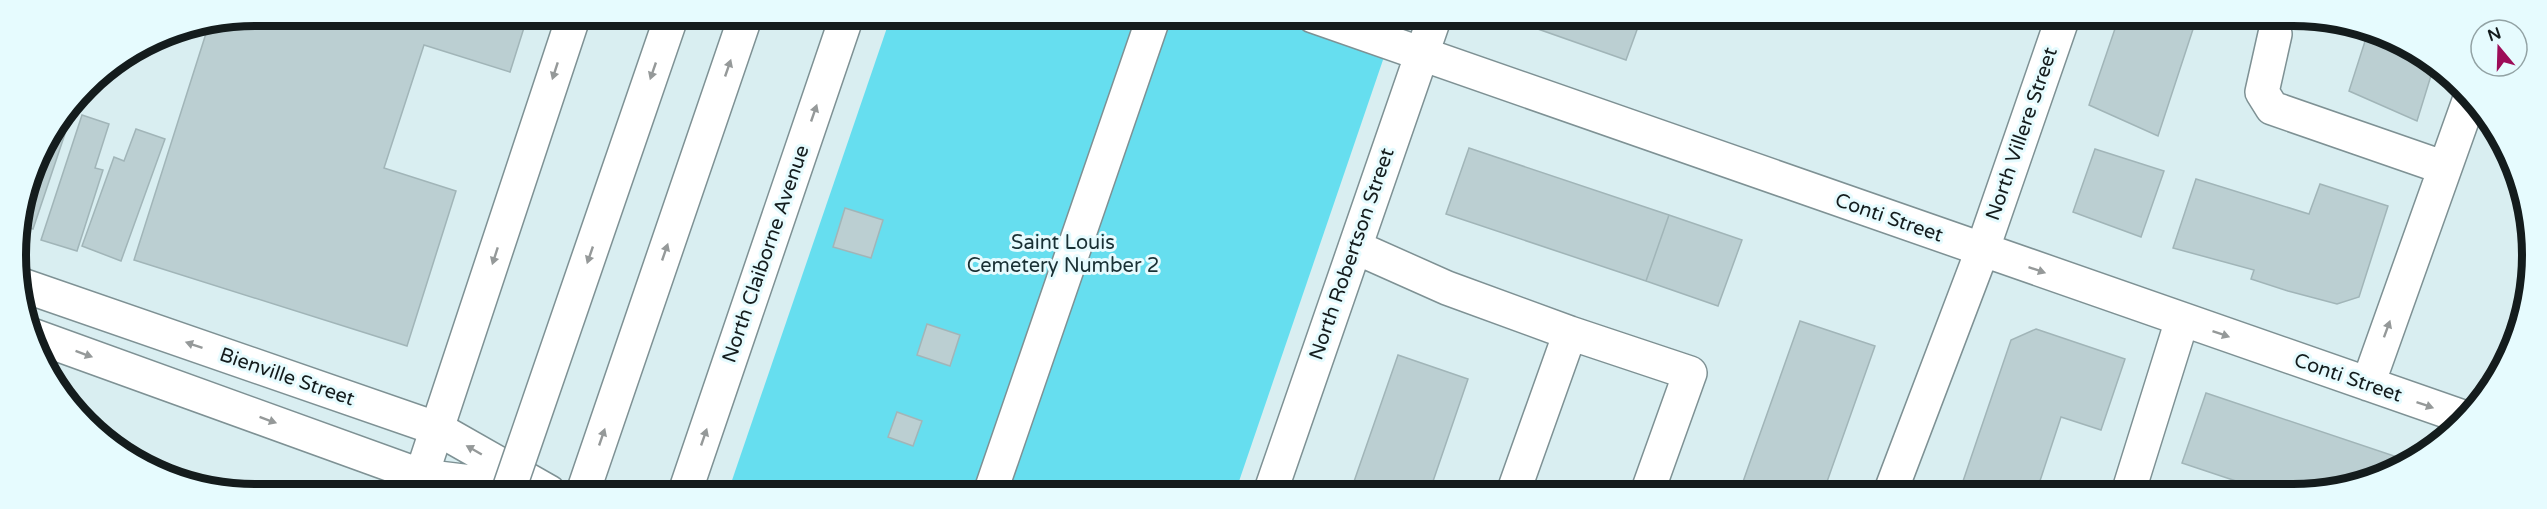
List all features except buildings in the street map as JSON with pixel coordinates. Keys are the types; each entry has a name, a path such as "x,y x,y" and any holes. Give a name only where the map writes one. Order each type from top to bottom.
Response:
{"main road":[{"path":"419,484 570,26"},
{"path":"511,484 668,26"},
{"path":"586,484 742,26"},
{"name":"North Claiborne Avenue","path":"688,484 844,26"},
{"path":"993,484 1151,26"},
{"name":"Conti Street","path":"1341,26 2456,414"},
{"name":"North Robertson Street","path":"1273,484 1431,26"},
{"name":"North Villere Street","path":"1893,484 1982,251 2060,26"},
{"path":"2275,34 2262,92 2272,108 2445,168"},
{"path":"2368,384 2467,106"},
{"path":"1355,247 1447,288 1570,333 1690,373 1650,484"},
{"name":"Bienville Street","path":"28,287 438,429 534,484"},
{"path":"2131,484 2182,320"},
{"path":"1516,484 1570,333"},
{"name":"Bienville Street","path":"42,339 419,484"}],"green space":[{"name":"Saint Louis Cemetery Number 2","path":"888,26 1395,26 1238,484 731,484"}]}
